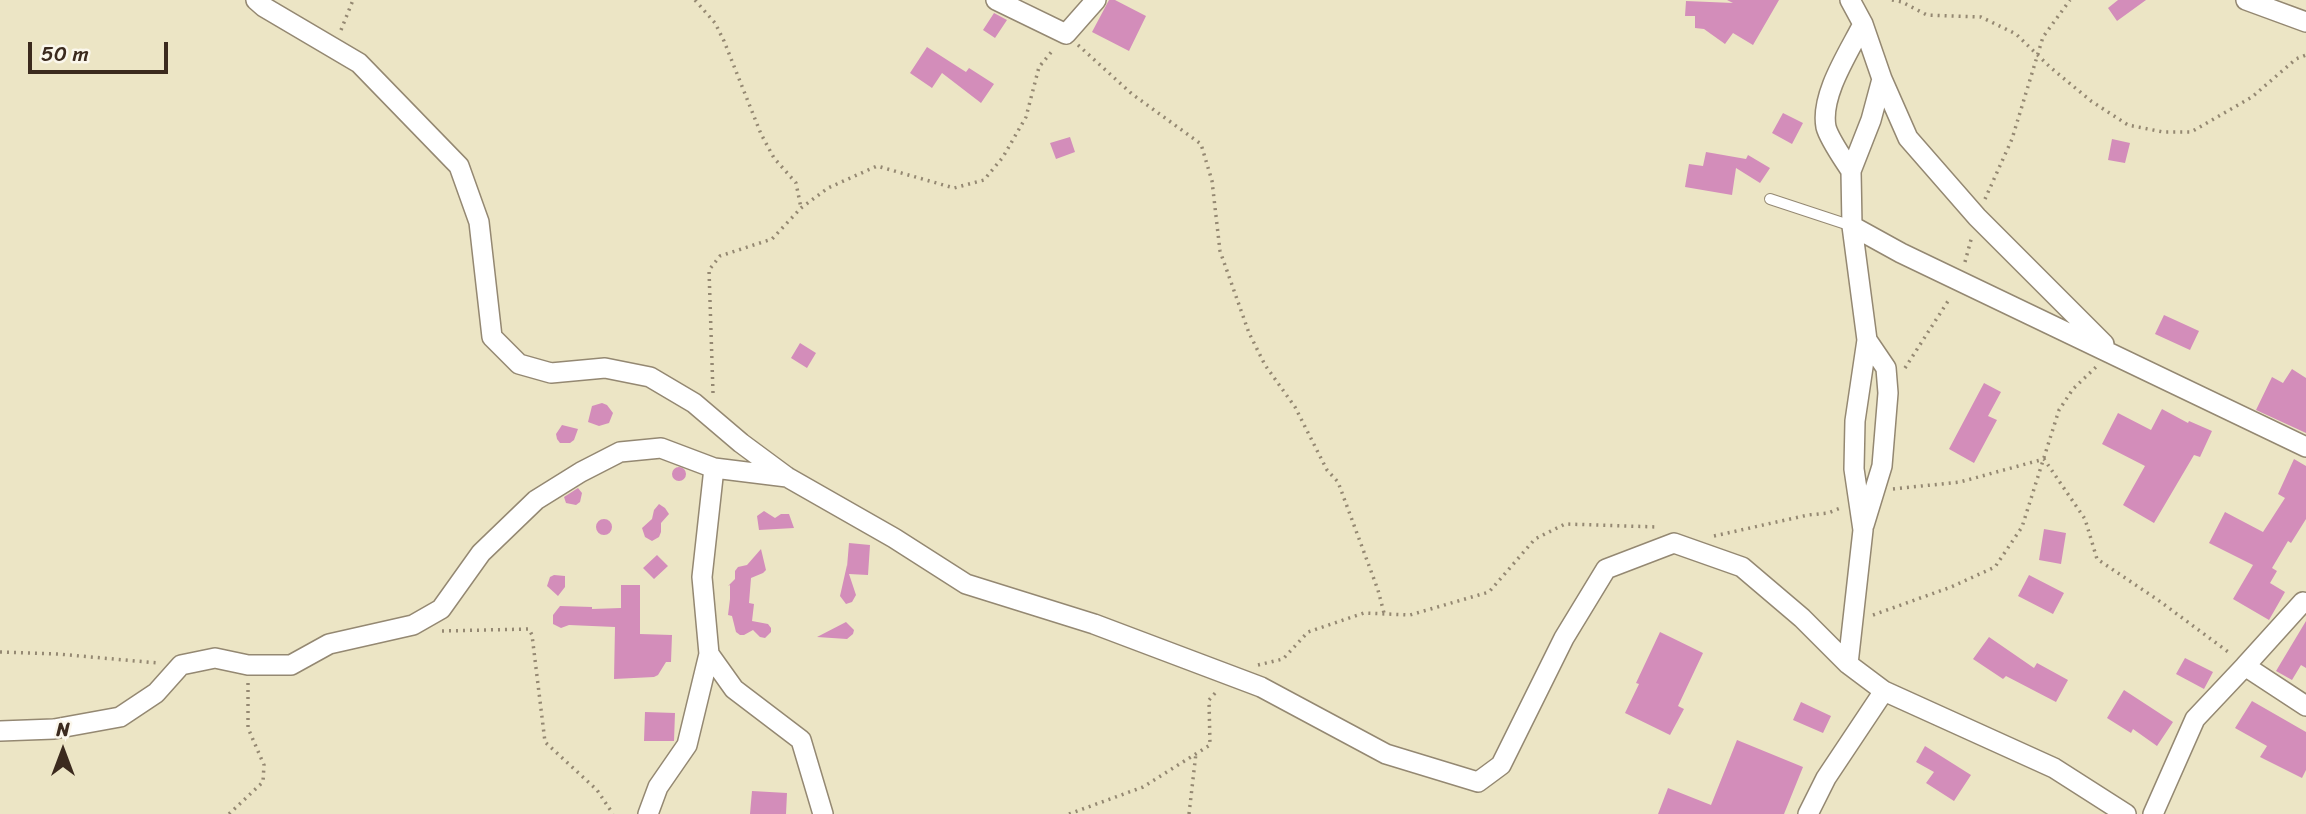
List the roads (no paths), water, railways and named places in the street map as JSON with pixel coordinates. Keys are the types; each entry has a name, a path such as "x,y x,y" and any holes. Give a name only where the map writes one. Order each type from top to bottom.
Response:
{"street":[{"path":"256,0 359,63 459,166 479,222 492,337 519,364 551,373 605,368 650,376 694,403 787,477 894,538 966,584 1094,624 1261,687 1387,754 1478,782 1500,765 1564,638 1606,569 1674,543 1742,568 1802,618 1848,664 1884,691 2054,768 2126,814"},
{"path":"996,0 1031,9 1066,34 1096,0"},
{"path":"1850,0 1863,24 1882,79 1908,138 1977,217 2116,355"},
{"path":"2246,0 2306,22"},
{"path":"1851,171 1826,129 1826,103 1841,66 1863,24"},
{"path":"1866,497 1854,469 1855,421 1867,340 1852,226 1851,171 1871,120 1882,79"},
{"path":"1852,226 1901,253 2306,447"},
{"path":"1848,664 1866,497 1882,466 1888,393 1886,368 1867,340"},
{"path":"0,731 54,729 120,717 156,693 181,665 215,658 248,665 291,665 329,645 413,625 441,609 481,553 536,500 581,471 620,452 661,449 714,468 787,477"},
{"path":"648,814 658,787 687,745 709,654 702,578 714,468"},
{"path":"2153,814 2195,719 2305,600"},
{"path":"709,654 734,689 801,740 822,814"},
{"path":"2245,666 2306,706"},
{"path":"1808,814 1826,778 1884,691"}],"lane":[{"path":"1770,199 1852,226"}]}
